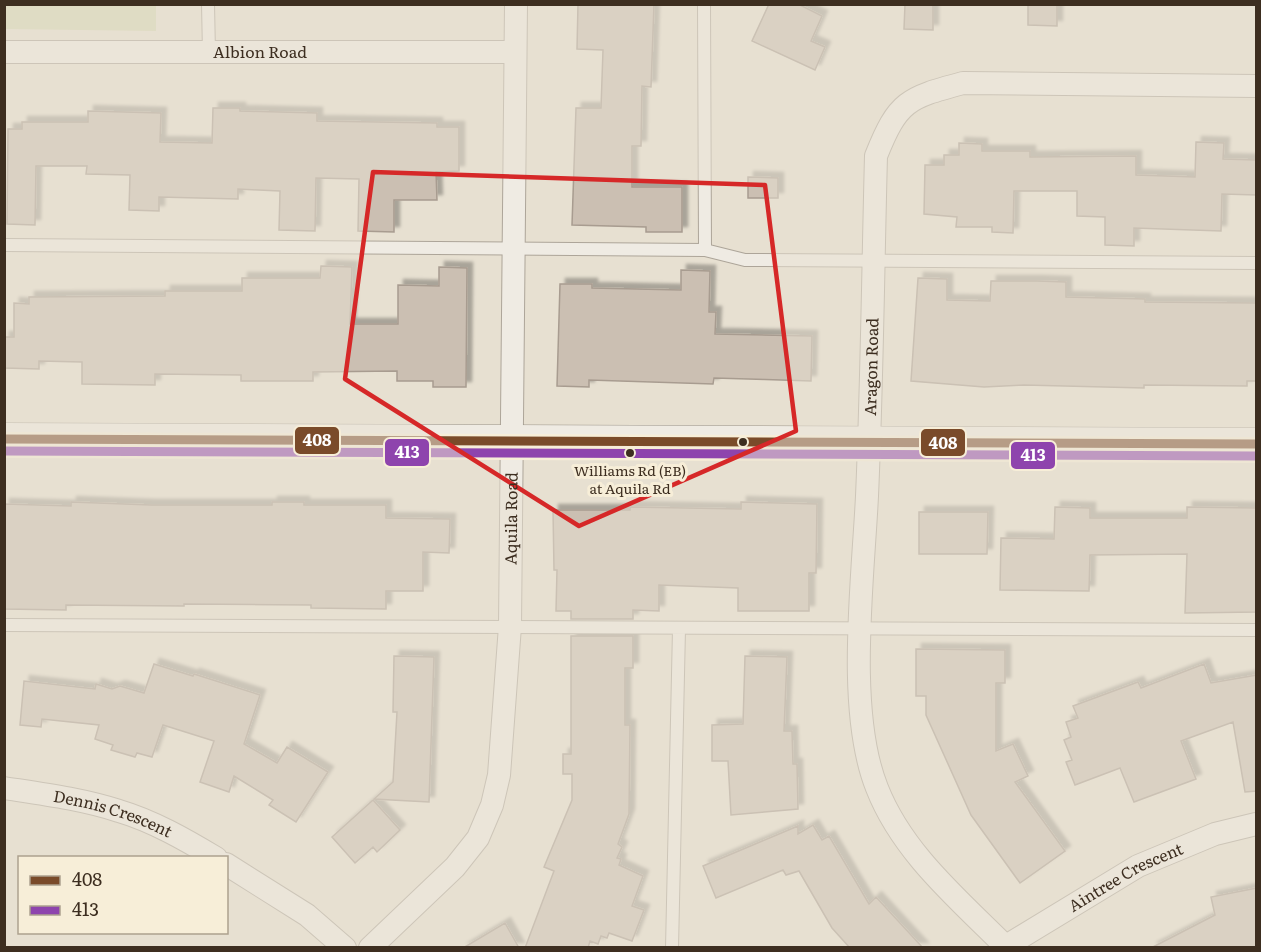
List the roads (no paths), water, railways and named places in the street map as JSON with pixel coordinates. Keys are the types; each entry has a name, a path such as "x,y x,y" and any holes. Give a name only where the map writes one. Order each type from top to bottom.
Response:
{"street":[{"name":"Aquila Road","path":"370,948 455,867 478,838 492,805 499,775 510,626 516,4"},
{"name":"Albion Road","path":"4,52 515,52"},
{"name":"Aragon Road","path":"1004,946 917,858 877,789 861,729 860,628 876,156 887,128 902,106 931,92 963,84 1257,86"},
{"path":"4,439 1257,444"},
{"name":"Dennis Crescent","path":"4,788 54,795 120,811 187,841 213,856"},
{"name":"Aintree Crescent","path":"1004,946 1138,866 1215,834 1257,824"},
{"path":"228,865 307,915 345,948"}],"lane":[{"path":"208,4 209,53"},
{"path":"704,4 705,250"},
{"path":"4,245 705,250 745,260 1257,263"},
{"path":"4,625 1257,630"},
{"path":"672,948 679,629"}],"place":[{"name":"Williams Rd (EB) at Aquila Rd","path":"630,453"}]}
